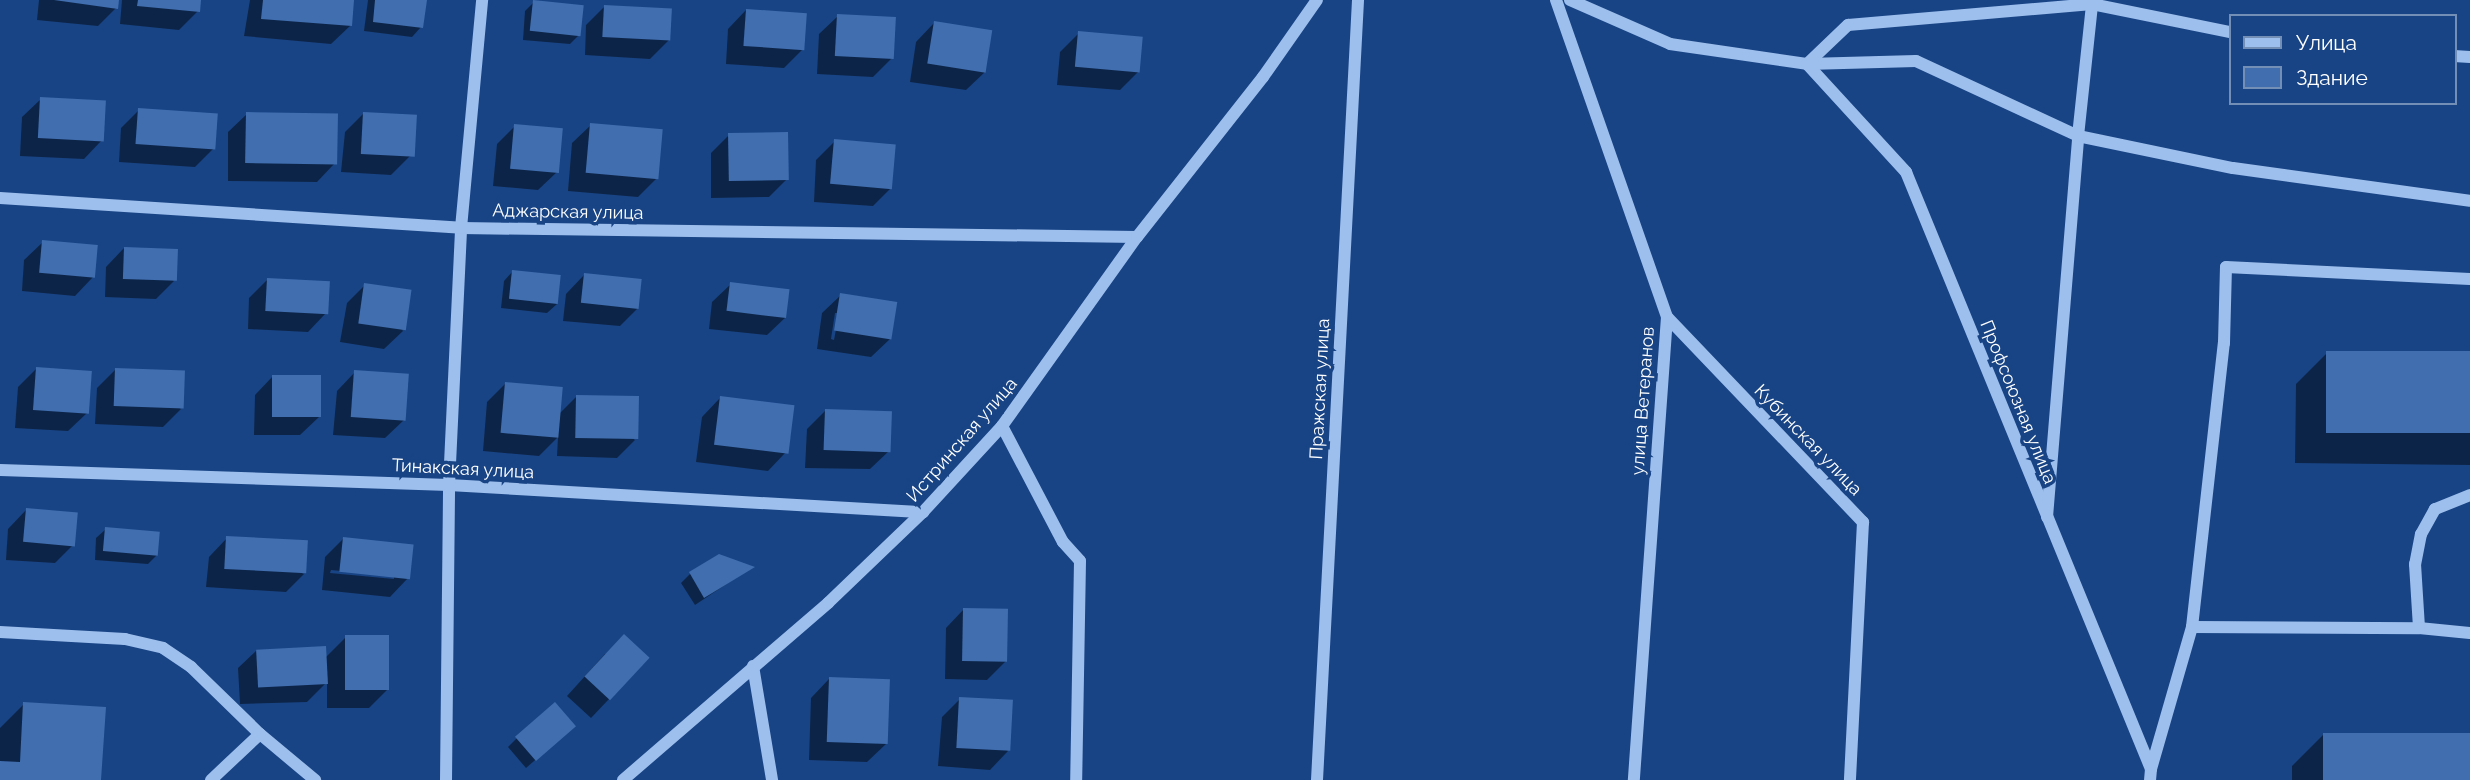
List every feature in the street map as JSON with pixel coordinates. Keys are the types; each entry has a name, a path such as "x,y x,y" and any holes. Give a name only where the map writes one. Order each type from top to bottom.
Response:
{"street":[{"path":"446,780 449,485 461,228 482,0"},
{"name":"Истринская улица","path":"623,780 753,667 923,512 1002,426 1136,237 1263,77 1317,0"},
{"name":"Пражская улица","path":"1317,780 1358,0"},
{"name":"улица Ветеранов","path":"1556,0 1667,317 1634,780"},
{"path":"1570,0 1670,44 1807,64 1916,61 2078,136 2233,168 2470,201"},
{"path":"1807,64 1847,25 2096,2 2228,32"},
{"path":"2046,520 2078,136 2096,2"},
{"name":"Профсоюзная улица","path":"1807,64 1906,172 2151,774"},
{"name":"Аджарская улица","path":"0,198 461,228 1136,237"},
{"path":"2151,774 2192,627 2224,343 2226,267 2470,279"},
{"name":"Кубинская улица","path":"1667,317 1863,522 1850,780"},
{"path":"1002,426 1063,542 1080,561 1076,780"},
{"name":"Тинакская улица","path":"0,470 449,485 923,512"},
{"path":"2419,628 2414,564 2421,534 2434,509 2470,495"},
{"path":"2192,627 2419,628 2470,633"},
{"path":"0,632 125,639 163,648 191,667 260,734 315,780"},
{"path":"753,667 772,780"},
{"path":"211,780 260,734"}],"building":[{"path":"54,0 119,0 118,9"},
{"path":"138,0 201,0 200,12 137,6"},
{"path":"263,0 354,0 352,26 261,19"},
{"path":"375,0 427,0 423,28 373,22"},
{"path":"533,0 584,5 580,36 530,31"},
{"path":"604,5 672,9 670,41 602,37"},
{"path":"746,9 807,13 804,50 743,46"},
{"path":"837,14 896,17 894,59 835,56"},
{"path":"934,21 992,30 986,73 927,63"},
{"path":"1078,31 1143,37 1140,73 1075,67"},
{"path":"40,97 106,100 104,141 38,138"},
{"path":"138,108 218,114 215,149 135,144"},
{"path":"246,112 338,114 337,165 245,163"},
{"path":"363,112 417,115 415,157 361,154"},
{"path":"590,123 663,129 658,179 586,173"},
{"path":"514,124 563,128 559,173 510,169"},
{"path":"788,132 789,180 729,181 728,133"},
{"path":"834,139 896,144 892,189 830,184"},
{"path":"42,240 98,245 95,278 39,273"},
{"path":"124,247 178,249 177,281 123,279"},
{"path":"512,270 561,275 558,304 509,299"},
{"path":"584,273 642,279 639,309 581,303"},
{"path":"267,278 330,281 328,314 265,311"},
{"path":"730,282 790,289 786,318 726,311"},
{"path":"364,283 412,290 406,330 358,324"},
{"path":"840,293 897,302 891,340 834,331"},
{"path":"2326,351 2470,351 2470,433 2326,433"},
{"path":"36,367 92,371 89,414 33,410"},
{"path":"115,368 185,370 184,408 114,406"},
{"path":"354,370 409,374 406,421 351,417"},
{"path":"272,375 321,375 321,417 272,417"},
{"path":"505,382 563,387 558,438 501,433"},
{"path":"576,395 639,396 638,439 575,438"},
{"path":"720,396 794,405 788,454 714,445"},
{"path":"825,409 892,411 891,452 824,450"},
{"path":"26,508 78,513 75,546 23,542"},
{"path":"105,527 160,532 158,556 103,551"},
{"path":"226,536 308,540 306,573 224,569"},
{"path":"343,537 414,544 410,579 339,572"},
{"path":"719,554 755,567 704,598 689,572"},
{"path":"963,608 1008,609 1007,662 962,661"},
{"path":"624,634 650,658 610,700 584,676"},
{"path":"345,635 389,635 389,690 345,690"},
{"path":"326,646 328,684 258,688 256,650"},
{"path":"829,677 890,679 888,744 827,742"},
{"path":"959,697 1013,700 1010,751 956,748"},
{"path":"23,702 106,707 101,780 0,780 0,761 20,762"},
{"path":"555,702 576,726 536,761 515,737"},
{"path":"2323,733 2470,733 2470,780 2323,780"}]}
